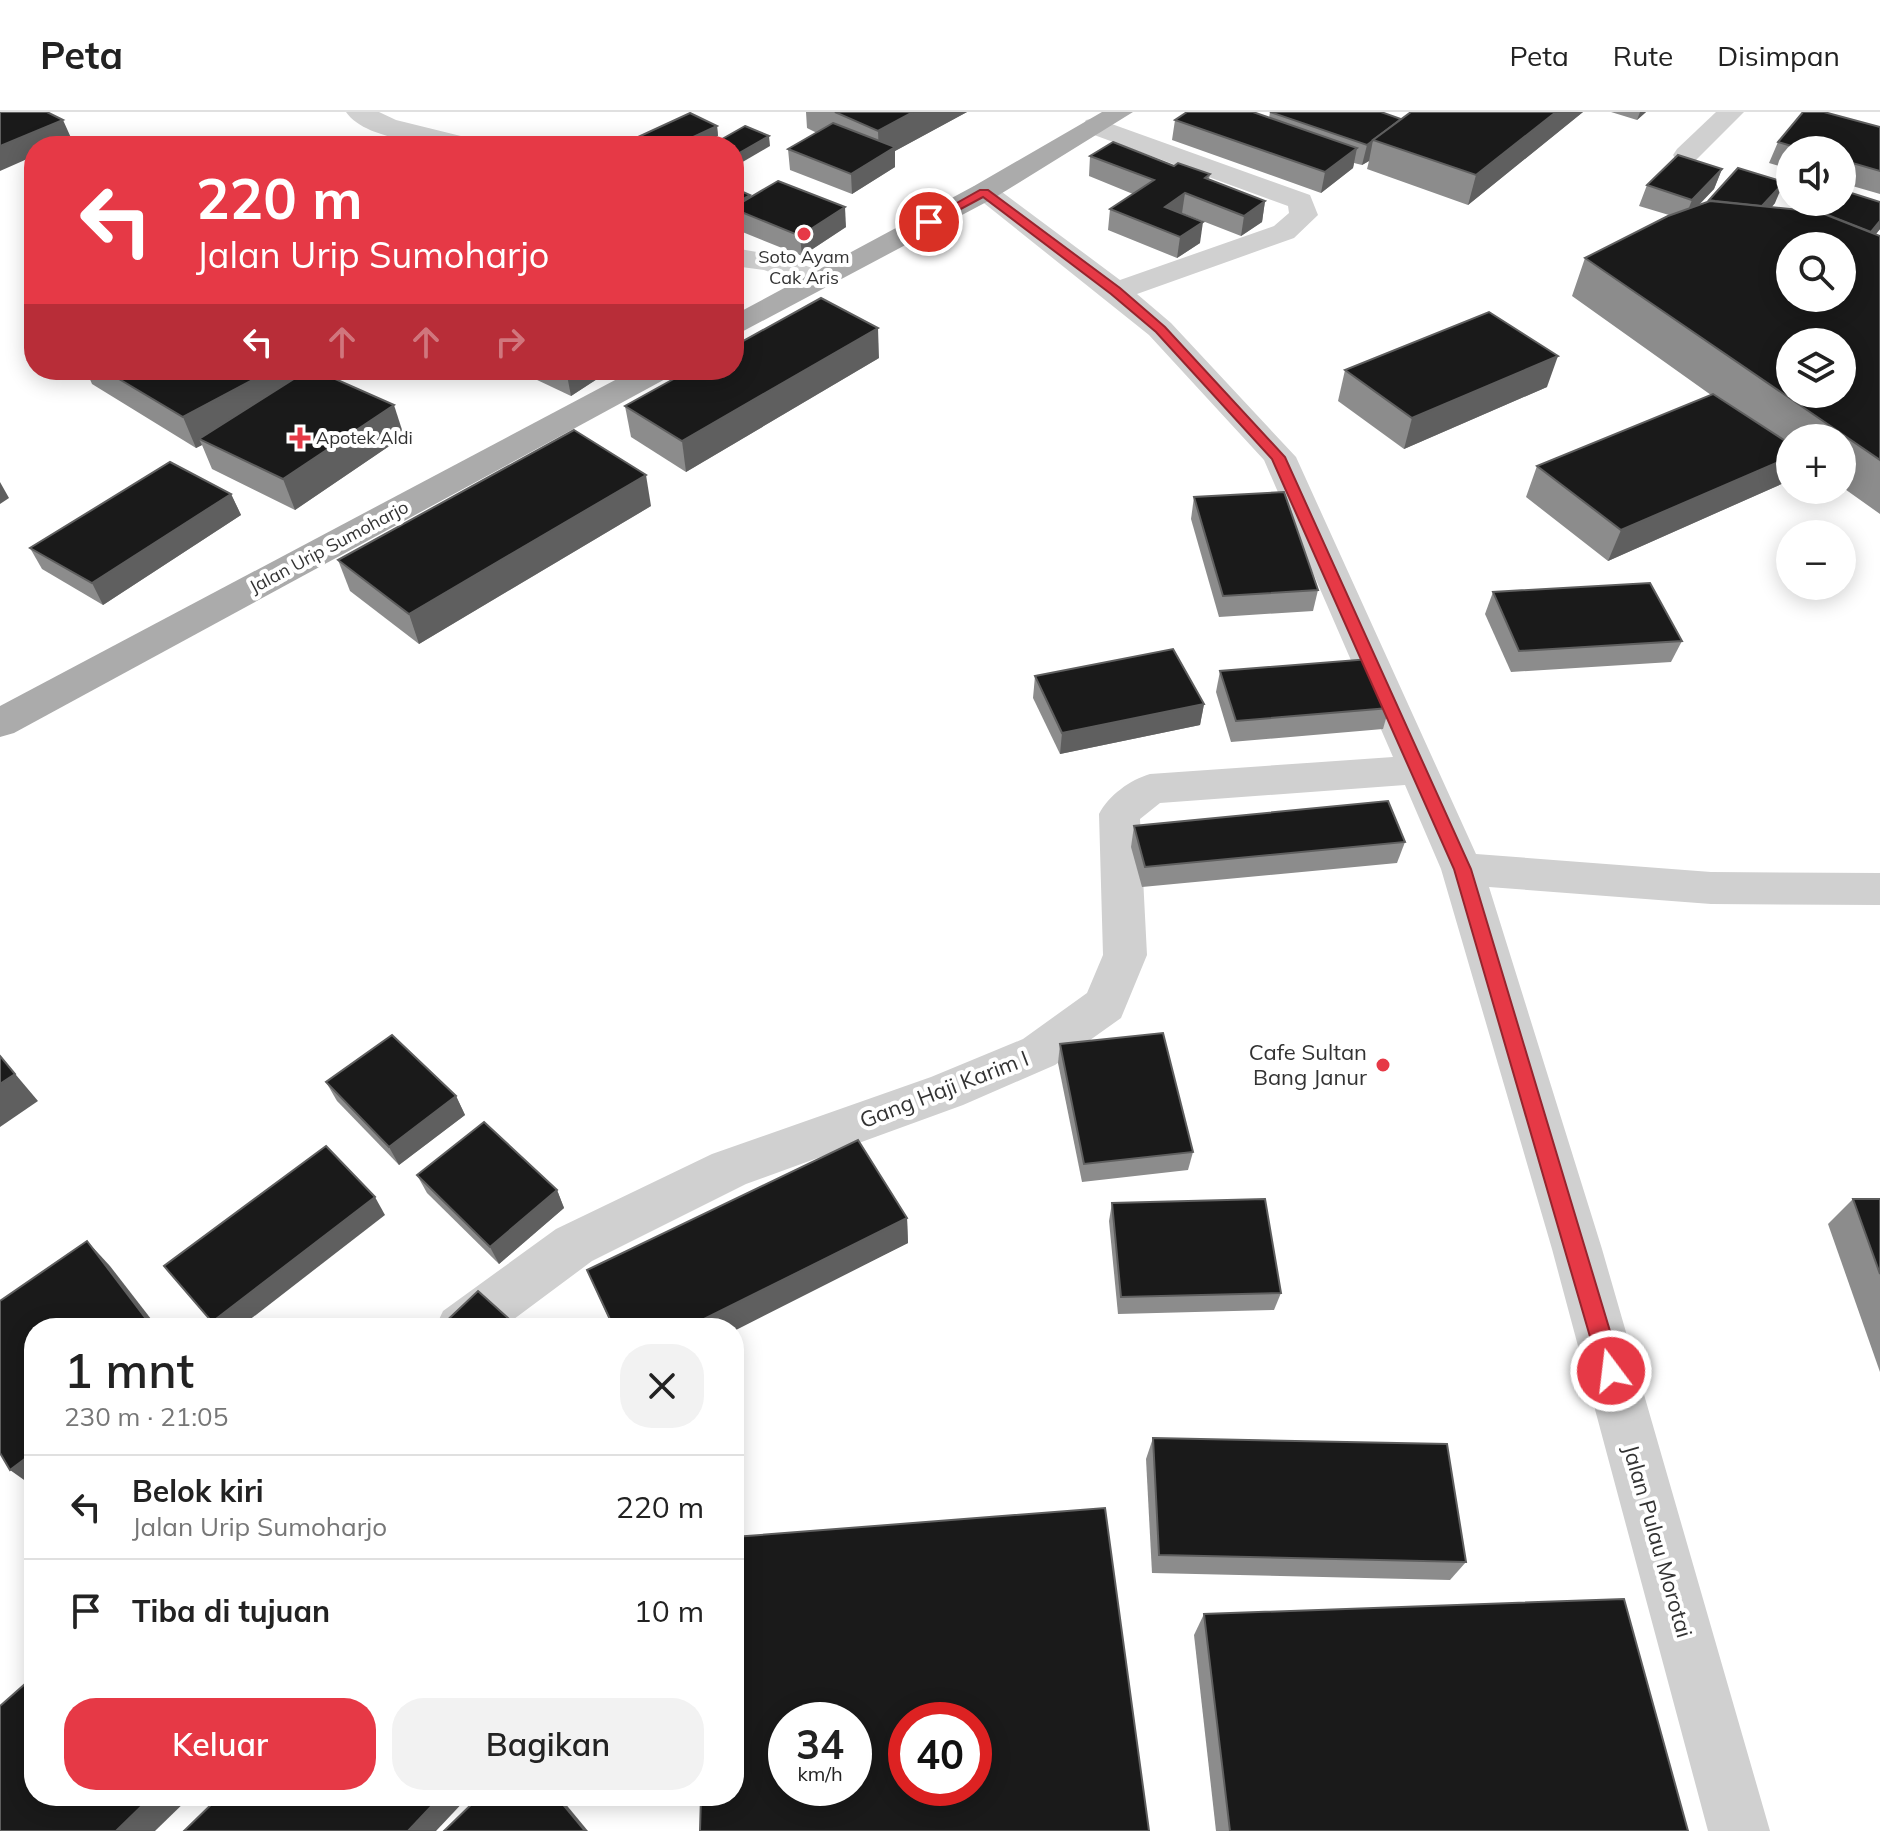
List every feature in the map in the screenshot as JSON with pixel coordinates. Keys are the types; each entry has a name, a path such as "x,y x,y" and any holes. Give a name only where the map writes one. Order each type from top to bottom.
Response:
{"main road":[{"path":"744,321 984,192 1120,112"},
{"name":"Jalan Urip Sumoharjo","path":"0,723 639,380"}],"street":[{"path":"359,112 387,126 428,136"},
{"path":"1686,155 1731,112"},
{"path":"1095,126 1300,201 1304,215 1284,232 1116,291"},
{"name":"Jalan Pulau Morotai","path":"984,192 1116,291 1203,372 1279,457 1462,869 1577,1249 1739,1831"},
{"path":"744,258 770,262 818,280"},
{"name":"Gang Haji Karim I","path":"475,1318 574,1245 729,1169 947,1091 1039,1052 1105,1005 1125,955 1119,814 1150,789 1418,770"},
{"path":"1462,869 1711,888 1880,889"}],"building":[{"path":"0,112 47,112 63,120 24,136 0,146"},
{"path":"835,112 913,112 878,131"},
{"path":"1187,112 1253,112 1357,148 1325,172 1175,120"},
{"path":"1270,112 1381,112 1401,119 1367,145"},
{"path":"1411,112 1556,112 1476,175 1373,140"},
{"path":"1803,112 1824,112 1880,127 1880,171 1856,164 1856,136 1783,136"},
{"path":"690,113 717,126 696,136 640,136"},
{"path":"833,123 895,147 851,174 788,149"},
{"path":"745,126 769,136 744,150 744,136 728,136"},
{"path":"1113,142 1174,166 1178,163 1210,174 1205,178 1265,201 1244,216 1185,193 1165,207 1203,222 1180,237 1110,209 1154,180 1090,156"},
{"path":"1678,155 1722,169 1692,200 1647,185"},
{"path":"1738,168 1776,180 1776,191 1762,206 1709,200"},
{"path":"778,181 845,207 800,236 744,213 744,201"},
{"path":"1856,194 1880,202 1880,221 1871,232 1830,216 1856,216"},
{"path":"1710,201 1776,208 1776,216 1829,216 1880,236 1880,460 1856,444 1856,424 1827,424 1804,408 1856,408 1856,328 1776,328 1776,389 1585,258 1668,216"},
{"path":"821,298 878,328 682,441 625,406 672,380 744,380 744,340"},
{"path":"1489,312 1558,356 1412,418 1345,370"},
{"path":"121,380 252,380 183,417"},
{"path":"292,380 338,380 394,405 283,479 199,439"},
{"path":"1713,394 1776,435 1776,463 1621,530 1537,466"},
{"path":"574,430 646,475 409,614 338,560"},
{"path":"170,462 231,494 92,583 30,548"},
{"path":"1284,492 1318,590 1223,596 1194,497"},
{"path":"1650,583 1682,641 1519,651 1493,592"},
{"path":"1173,649 1204,704 1062,733 1035,676"},
{"path":"1370,659 1389,708 1236,721 1220,671"},
{"path":"1388,801 1405,842 1145,867 1134,826"},
{"path":"1163,1033 1193,1152 1084,1164 1060,1044"},
{"path":"392,1035 456,1096 389,1147 326,1082"},
{"path":"0,1056 15,1074 0,1084"},
{"path":"484,1122 557,1190 490,1247 417,1175"},
{"path":"858,1140 907,1218 706,1318 609,1318 587,1270"},
{"path":"326,1146 375,1197 217,1318 209,1318 164,1266"},
{"path":"1265,1199 1281,1293 1121,1297 1112,1203"},
{"path":"1853,1199 1880,1199 1880,1274"},
{"path":"87,1241 145,1318 24,1318 24,1460 10,1470 0,1453 0,1301"},
{"path":"478,1291 508,1318 450,1318"},
{"path":"1153,1438 1447,1444 1466,1562 1159,1555"},
{"path":"1105,1508 1149,1831 700,1831 701,1806 744,1806 744,1536"},
{"path":"1624,1599 1688,1831 1230,1831 1204,1614"},
{"path":"24,1685 24,1806 142,1806 116,1831 0,1831 0,1706"},
{"path":"210,1806 432,1806 408,1831 184,1831"},
{"path":"470,1806 564,1806 585,1831 444,1831"}],"place":[{"name":"Soto Ayam Cak Aris","path":"804,234"},
{"name":"Apotek Aldi","path":"300,438"},
{"name":"Cafe Sultan Bang Janur","path":"1383,1065"}],"route":[{"path":"929,222 984,192 1116,291 1160,329 1213,382 1279,457 1462,869 1611,1371"}]}
